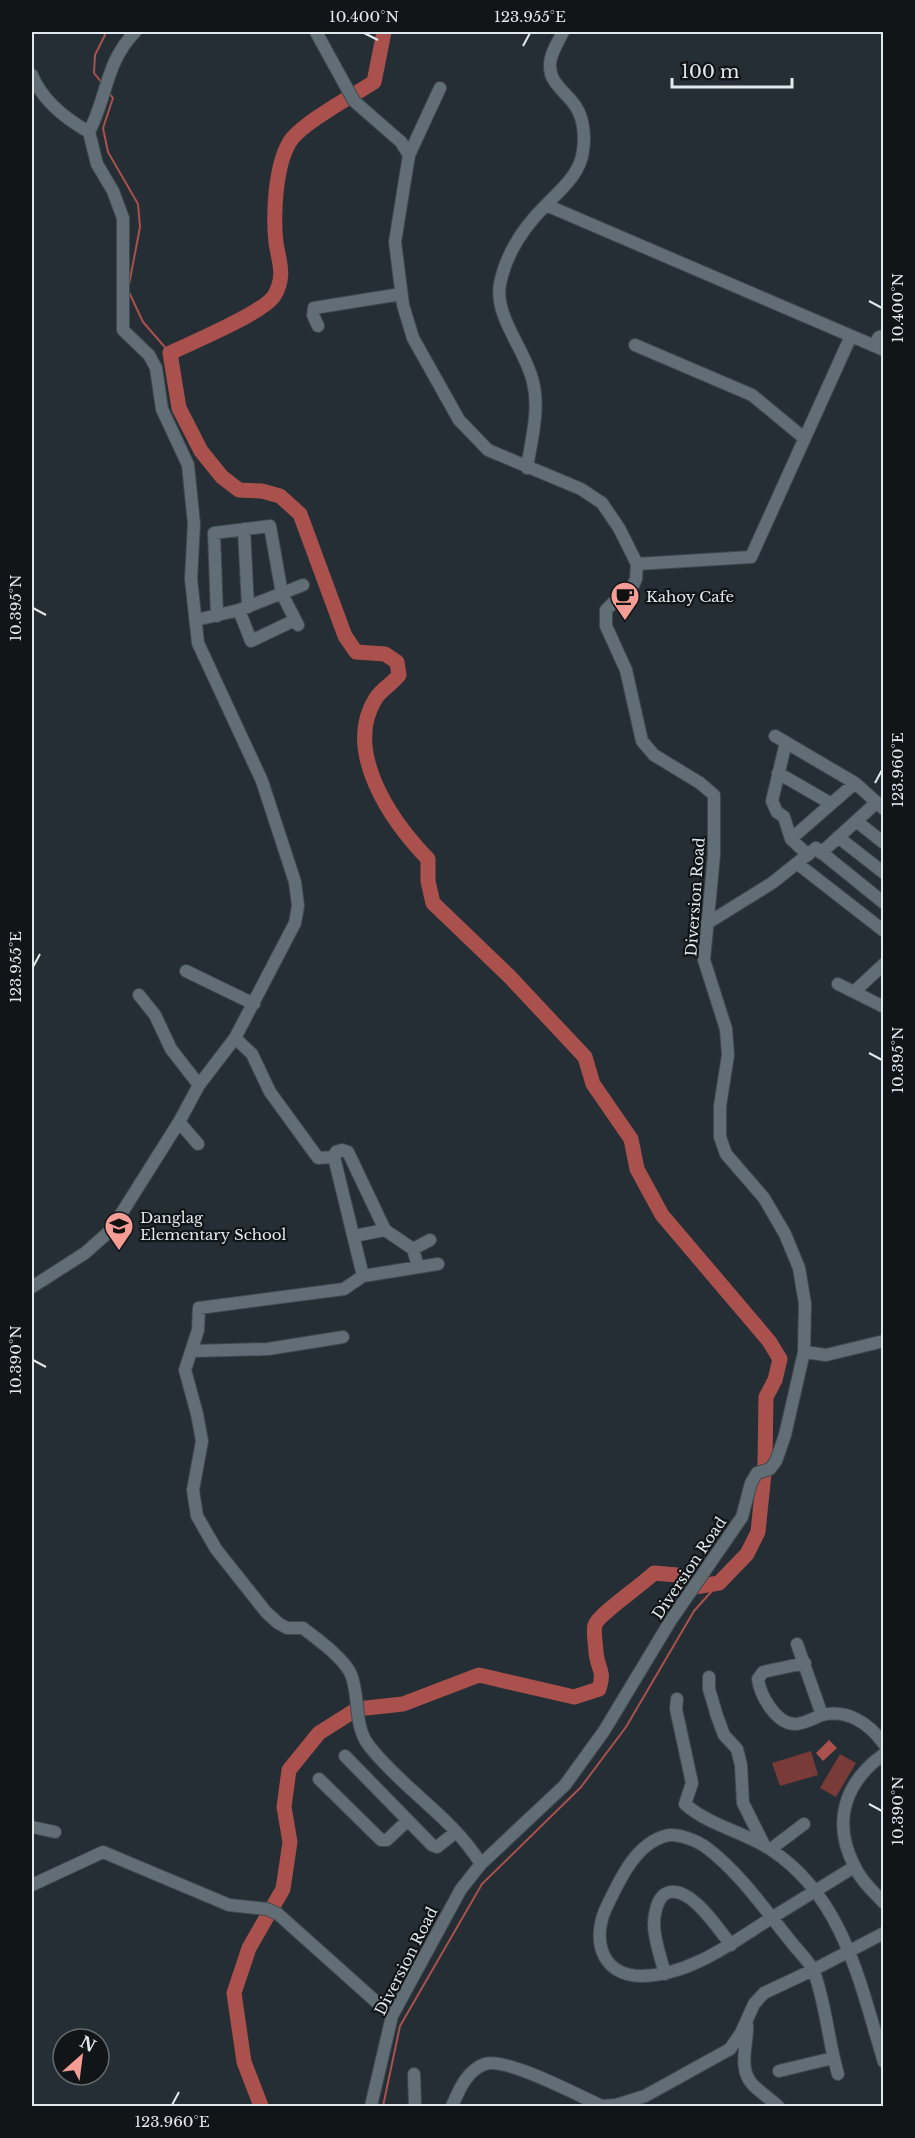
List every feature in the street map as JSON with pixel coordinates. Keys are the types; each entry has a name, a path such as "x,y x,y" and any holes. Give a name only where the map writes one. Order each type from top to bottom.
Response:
{"street":[{"path":"32,1287 99,1243 111,1230 200,1085 235,1038 295,923 298,906 295,882 258,771 198,643 191,579 194,524 188,465 162,410 156,368 149,355 123,330 123,218 119,203 97,164 89,132 105,96 107,81 120,47 135,32"},
{"path":"316,32 354,101 401,142 409,155"},
{"path":"527,468 535,407 534,384 525,357 501,305 499,294 510,252 546,205 568,183 580,164 583,151 582,120 578,108 555,82 550,65 563,32"},
{"path":"32,75 50,102 68,120 89,132"},
{"path":"440,88 409,155 394,242 401,294 413,338 459,420 488,450 581,489 602,503 619,528 637,564 751,557 851,336"},
{"path":"546,205 879,348 879,337 884,336"},
{"path":"318,327 313,315 315,308 401,294"},
{"path":"635,345 752,395 804,438"},
{"path":"217,616 214,533 244,529 270,526 282,594 296,622 251,640 243,609 244,529"},
{"name":"Diversion Road","path":"371,2106 392,2016 435,1934 462,1889 481,1864 565,1785 604,1731 677,1612 742,1517 751,1483 776,1461 804,1352 805,1305 799,1268 774,1216 742,1170 726,1154 720,1137 720,1106 728,1055 726,1029 704,960 714,855 714,795 700,783 654,755 642,741 626,670 606,626 606,610 618,598 630,592 636,579 637,564"},
{"path":"196,620 243,609 303,585"},
{"path":"808,855 791,839 784,818 777,813 772,801 778,773 781,739 855,783 880,806 856,821 822,853"},
{"path":"778,773 830,803"},
{"path":"791,839 855,783"},
{"path":"856,821 884,843"},
{"path":"838,837 884,873"},
{"path":"706,924 798,864 816,848 884,903"},
{"path":"798,864 882,928"},
{"path":"186,971 254,1004"},
{"path":"855,992 881,972"},
{"path":"838,984 884,1007"},
{"path":"139,995 155,1015 171,1050 200,1085"},
{"path":"235,1038 252,1054 270,1092 318,1158 334,1157"},
{"path":"179,1122 198,1144"},
{"path":"363,1276 334,1157 336,1152 342,1150 348,1152 385,1230 413,1249 418,1267"},
{"path":"354,1236 385,1230"},
{"path":"413,1249 430,1240"},
{"path":"438,1264 363,1276 344,1288 199,1308 198,1329 193,1351 185,1370 198,1414 202,1441 193,1490 197,1516 234,1573 272,1618 287,1628 303,1628 343,1664 351,1678 358,1717 364,1738 370,1748 456,1832 481,1864"},
{"path":"193,1351 268,1350 343,1337"},
{"path":"804,1352 826,1355 884,1341"},
{"path":"797,1644 822,1715"},
{"path":"805,1663 763,1672 758,1678 759,1688 782,1719 793,1724 835,1712 850,1714 878,1736 884,1744"},
{"path":"710,1677 709,1689 724,1735 737,1749 741,1765 744,1803 768,1847"},
{"path":"677,1699 676,1709 692,1783 685,1804 768,1847 816,1891 836,1920 850,1951 884,2062"},
{"path":"884,1754 859,1776 846,1797 843,1819 854,1867 884,1904"},
{"path":"345,1756 407,1821 437,1847 456,1832"},
{"path":"319,1779 381,1840 387,1840 407,1821"},
{"path":"768,1847 804,1824"},
{"path":"32,1827 55,1832"},
{"path":"838,2074 813,1970 772,1918 730,1869 705,1847 684,1838 666,1835 650,1843 631,1863 604,1911 598,1932 599,1945 608,1961 623,1973 643,1976 665,1974 697,1962 730,1945 772,1918 854,1867"},
{"path":"32,1885 103,1852 229,1905 273,1912 392,2016"},
{"path":"665,1974 654,1923 660,1899 668,1893 685,1894 707,1914 730,1945"},
{"path":"452,2106 459,2089 470,2073 486,2064 498,2063 516,2068 602,2106 627,2103 645,2096 730,2049 741,2033 746,2018 764,1993 884,1933"},
{"path":"746,2018 744,2061 747,2075 753,2085 778,2106"},
{"path":"779,2071 833,2058"},
{"path":"414,2074 415,2106"}],"shaded area":[{"path":"829,1740 837,1748 823,1761 816,1753"},
{"path":"811,1751 818,1775 780,1786 772,1763"},
{"path":"840,1754 856,1763 836,1797 820,1788"}],"waterway":[{"path":"102,83 94,73 95,55 105,35 104,32"},
{"path":"384,32 374,82 304,127 295,135 284,153 275,206 276,243 281,275 274,296 242,319 170,353 179,408 201,451 222,477 239,490 262,491 280,496 300,514 345,636 356,652 385,654 397,662 399,675 376,698 367,719 365,740 368,762 387,806 400,826 428,859 428,881 433,903 509,976 585,1057 593,1084 631,1139 637,1169 662,1215 769,1341 780,1359 775,1380 766,1397 765,1463 758,1532 747,1554 719,1583 695,1587"},
{"path":"109,93 113,98 103,128 108,152 138,204 140,227 128,290 143,322 170,353"},
{"path":"261,2106 244,2062 234,1993 249,1948 283,1889 290,1842 284,1807 289,1770 319,1733 357,1709 403,1704 479,1675 574,1697 599,1689 601,1674 594,1631 598,1620 654,1573 677,1575 690,1585"},
{"path":"383,2106 400,2026 482,1884 581,1787 626,1727 694,1611 719,1583"}],"place":[{"name":"Kahoy Cafe","path":"625,622"},
{"name":"Danglag Elementary School","path":"119,1252"}]}
